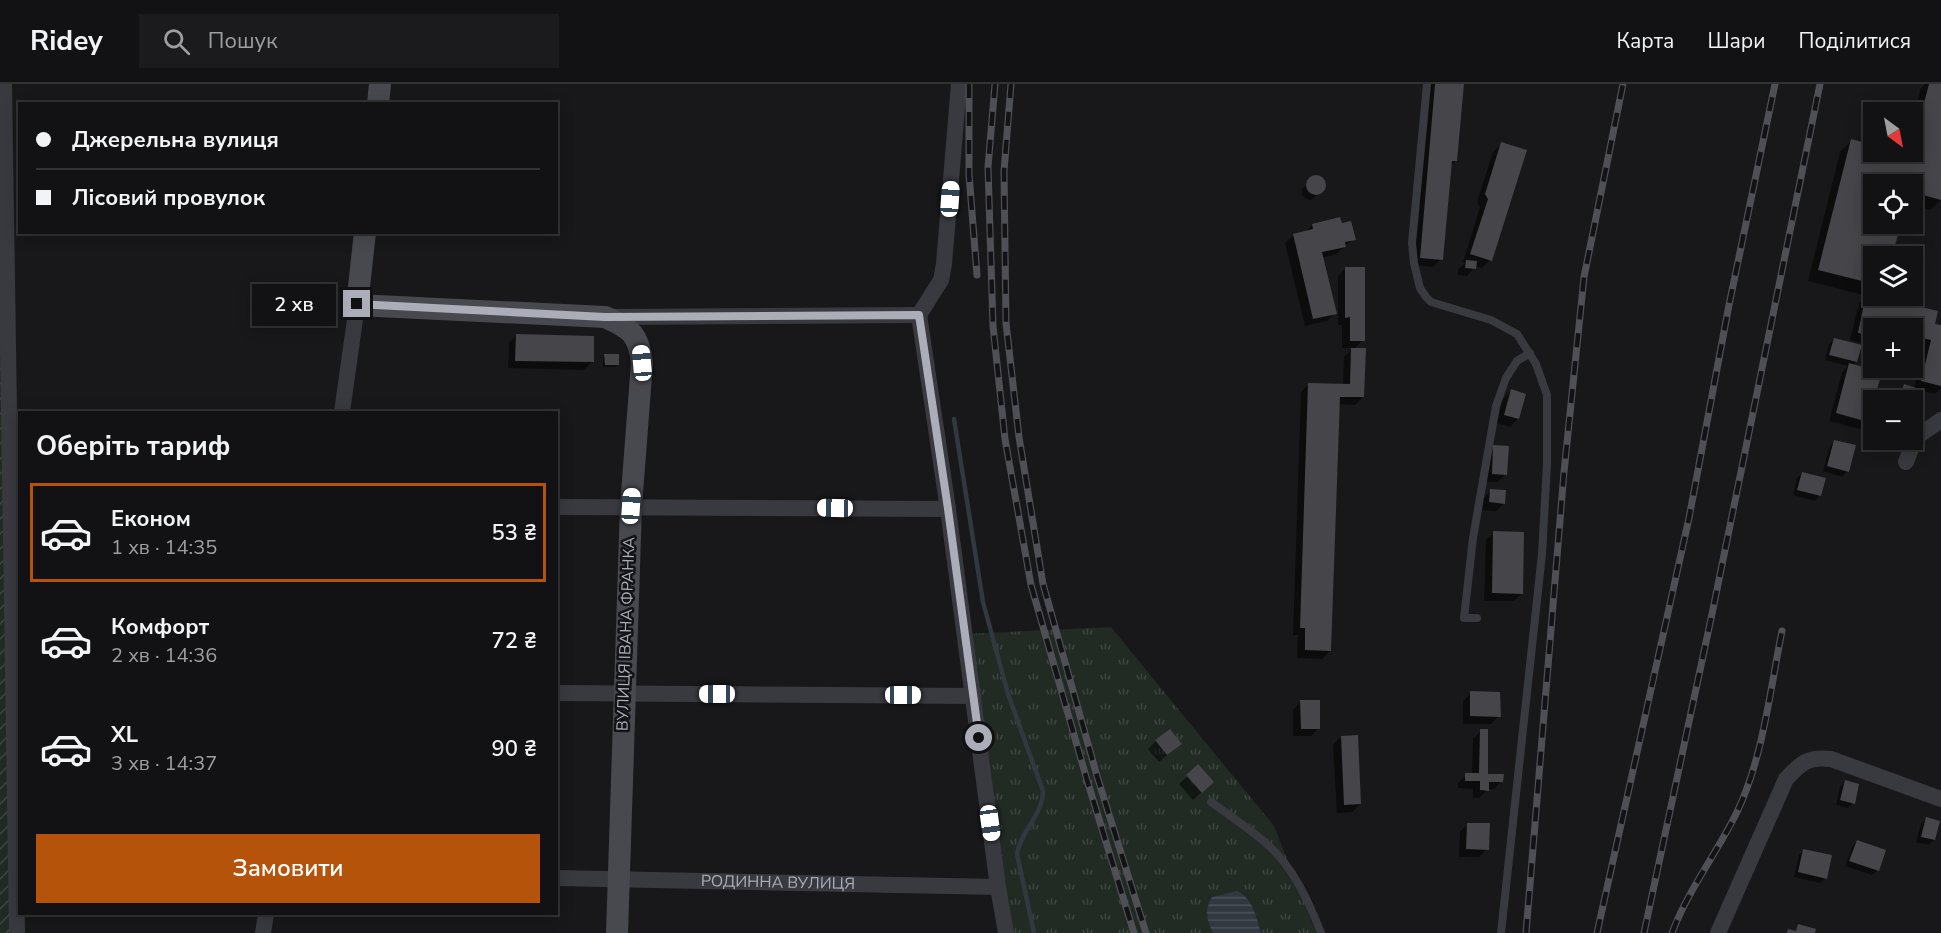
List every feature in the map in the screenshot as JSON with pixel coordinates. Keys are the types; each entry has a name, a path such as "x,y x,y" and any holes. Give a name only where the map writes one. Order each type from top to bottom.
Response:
{"street":[{"path":"4,84 17,933"},
{"path":"378,102 380,84"},
{"path":"959,84 944,264 941,280 919,315 1006,933"},
{"path":"342,411 365,234"},
{"path":"357,304 605,317 919,315"},
{"name":"ВУЛИЦЯ ІВАНА ФРАНКА","path":"605,317 628,329 637,338 642,363 631,506 617,933"},
{"path":"1906,462 1915,438 1941,420"},
{"path":"558,507 948,509"},
{"path":"558,693 973,696"},
{"path":"1718,933 1786,779 1797,767 1808,760 1818,757 1831,759 1941,799"},
{"name":"РОДИННА ВУЛИЦЯ","path":"558,878 998,887"},
{"path":"263,933 266,915"}],"lane":[{"path":"1428,84 1412,243 1420,288 1431,302 1491,320 1517,334 1530,353 1542,378 1546,395 1547,464 1542,554 1501,933"},
{"path":"1477,618 1464,618 1473,538 1497,406 1506,378 1517,361 1530,353"},
{"path":"1211,802 1269,845 1285,864 1300,887 1321,933"}],"green space":[{"path":"0,84 17,933 0,933"},
{"path":"1111,627 1274,826 1316,933 1006,933 965,634"}],"shaded area":[{"path":"1237,891 1250,903 1261,933 1213,933 1207,915 1212,897"}],"building":[{"path":"1435,84 1464,84 1457,161 1452,161 1443,260 1420,258"},
{"path":"1929,84 1941,84 1941,200 1923,195 1923,174 1863,174 1863,234 1898,234 1895,246 1863,246 1863,281 1818,270 1851,139 1863,142 1863,162 1923,162 1923,107"},
{"path":"1501,142 1527,150 1492,261 1470,254 1488,199 1485,194"},
{"path":"1316,175 1323,178 1326,185 1323,192 1316,195 1309,192 1306,185 1309,178"},
{"path":"1340,217 1342,223 1351,221 1356,240 1345,242 1346,247 1322,252 1337,314 1313,319 1293,234 1313,229 1312,224"},
{"path":"1466,260 1477,261 1476,269 1465,268"},
{"path":"1345,267 1365,267 1365,341 1350,341 1350,317 1345,318"},
{"path":"1864,306 1917,306 1938,311 1935,324 1941,325 1941,386 1921,381 1931,340 1923,338 1923,318 1863,318 1863,334 1858,333"},
{"path":"516,334 594,336 594,362 515,361"},
{"path":"1834,338 1862,345 1857,362 1829,355"},
{"path":"1351,348 1366,348 1364,397 1340,397 1331,651 1305,650 1305,628 1300,628 1308,383 1350,384"},
{"path":"604,354 619,354 619,365 605,365"},
{"path":"1849,363 1863,367 1863,378 1880,378 1877,390 1863,390 1863,421 1836,413"},
{"path":"1904,384 1916,388 1915,390 1902,390"},
{"path":"1511,389 1526,394 1519,419 1504,415"},
{"path":"1834,440 1856,445 1849,472 1827,466"},
{"path":"1493,445 1509,446 1507,475 1492,474"},
{"path":"1802,472 1826,478 1821,496 1797,490"},
{"path":"1490,489 1506,490 1505,504 1489,502"},
{"path":"1493,531 1524,532 1523,594 1492,593"},
{"path":"1470,691 1500,692 1501,717 1470,716"},
{"path":"1300,700 1320,700 1320,729 1301,729"},
{"path":"1170,729 1182,744 1167,755 1155,740"},
{"path":"1480,729 1488,729 1488,774 1504,774 1503,782 1489,782 1489,791 1480,790 1480,781 1465,781 1465,773 1479,773"},
{"path":"1358,735 1361,804 1344,805 1341,736"},
{"path":"1198,764 1214,782 1202,793 1186,775"},
{"path":"1845,780 1859,784 1855,804 1840,800"},
{"path":"1926,817 1940,821 1935,840 1921,837"},
{"path":"1467,823 1490,823 1489,850 1466,849"},
{"path":"1857,840 1886,850 1879,871 1849,861"},
{"path":"1803,849 1832,855 1827,879 1798,872"},
{"path":"1798,924 1816,929 1815,933 1787,933 1788,929 1796,931"}],"waterway":[{"path":"954,419 983,602 1008,694 1043,791 1040,808 1023,837 1017,854 1034,933"}],"railway":[{"path":"969,84 969,174 977,275"},
{"path":"995,84 988,167 993,326 1005,439 1031,585 1134,933"},
{"path":"1011,84 1004,171 1006,323 1019,437 1043,584 1097,776 1146,933"},
{"path":"1526,933 1564,472 1584,277 1623,84"},
{"path":"1597,933 1689,518 1729,305 1775,84"},
{"path":"1644,933 1712,614 1820,84"},
{"path":"1672,933 1686,902 1729,827 1746,791 1760,747 1782,631"}],"route":[{"path":"357,304 605,317 919,315 979,738"}]}
